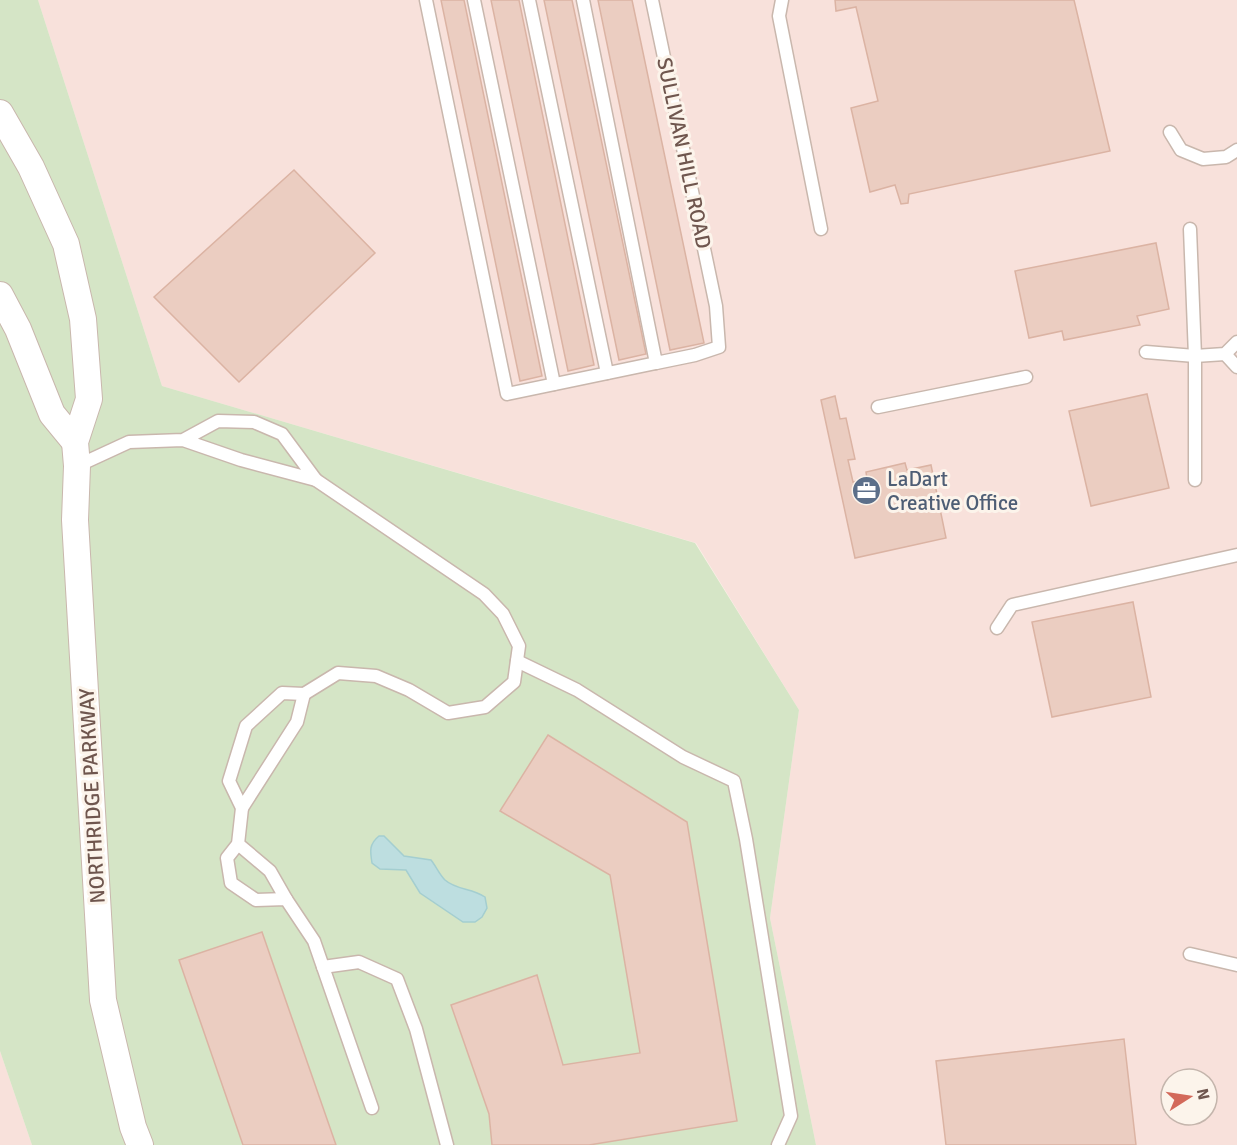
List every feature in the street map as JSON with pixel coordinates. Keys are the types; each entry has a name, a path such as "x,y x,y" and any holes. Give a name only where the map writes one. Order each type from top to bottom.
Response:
{"street":[{"name":"NORTHRIDGE PARKWAY","path":"0,113 31,167 66,244 83,319 89,399 76,454 75,520 104,1000 140,1145"},
{"path":"0,295 18,329 52,414 76,454"}],"lane":[{"path":"426,0 507,394 656,363 583,0"},
{"path":"474,0 554,384"},
{"path":"529,0 607,373"},
{"name":"SULLIVAN HILL ROAD","path":"652,0 716,306 719,347 695,355 656,363"},
{"path":"782,0 779,16 821,229"},
{"path":"1170,132 1181,150 1203,159 1226,157 1237,150"},
{"path":"1190,229 1195,356 1196,480"},
{"path":"1146,352 1195,356 1225,354 1237,342"},
{"path":"1225,354 1237,367"},
{"path":"878,407 1026,377"},
{"path":"183,440 218,422 254,422 282,434 316,480"},
{"path":"76,454 129,442 183,440 241,460 316,480 484,594 503,614 519,646 514,681 485,707 448,713 409,690 376,676 338,673 304,694 282,693 246,726 229,781 242,808"},
{"path":"997,628 1012,605 1237,555"},
{"path":"517,661 577,690 683,757 734,782 791,1116 778,1145"},
{"path":"286,899 256,900 231,883 226,858 238,844 242,808 297,722 304,694"},
{"path":"238,844 270,871 314,941 372,1108"},
{"path":"1190,954 1237,965"},
{"path":"323,968 359,962 397,979 416,1029 447,1145"},
{"path":"786,1128 789,1145"}],"shaded area":[{"path":"38,0 1237,0 1237,1145 816,1145 770,918 799,710 696,543 162,386"},
{"path":"0,1051 32,1145 0,1145"}],"green space":[{"path":"0,0 38,0 162,386 695,543 799,710 770,918 816,1145 32,1145 0,1051"}],"water":[{"path":"379,836 384,836 404,856 431,860 449,883 485,897 487,908 482,917 475,922 463,922 420,893 406,870 380,869 372,863 371,848"}],"building":[{"path":"441,0 464,0 542,376 520,381"},
{"path":"491,0 519,0 594,365 568,371"},
{"path":"544,0 572,0 646,354 619,360"},
{"path":"598,0 632,0 704,343 670,350"},
{"path":"835,0 1074,0 1110,151 909,194 908,203 901,204 895,185 870,192 851,108 878,101 856,7 836,11"},
{"path":"294,170 375,253 239,382 154,297"},
{"path":"1156,243 1169,309 1137,316 1140,325 1064,340 1062,331 1029,338 1015,271"},
{"path":"1147,394 1169,488 1091,506 1069,411"},
{"path":"835,396 840,419 846,418 855,459 848,460 853,482 867,479 866,472 905,463 907,470 931,465 946,538 855,558 821,400"},
{"path":"1133,602 1151,697 1052,717 1032,622"},
{"path":"548,735 687,822 737,1121 589,1145 492,1145 489,1114 451,1005 537,975 563,1065 640,1053 610,875 500,811"},
{"path":"262,932 336,1145 243,1145 179,960"},
{"path":"1124,1039 1136,1145 946,1145 936,1061"}],"place":[{"name":"LaDart Creative Office","path":"866,491"}]}
